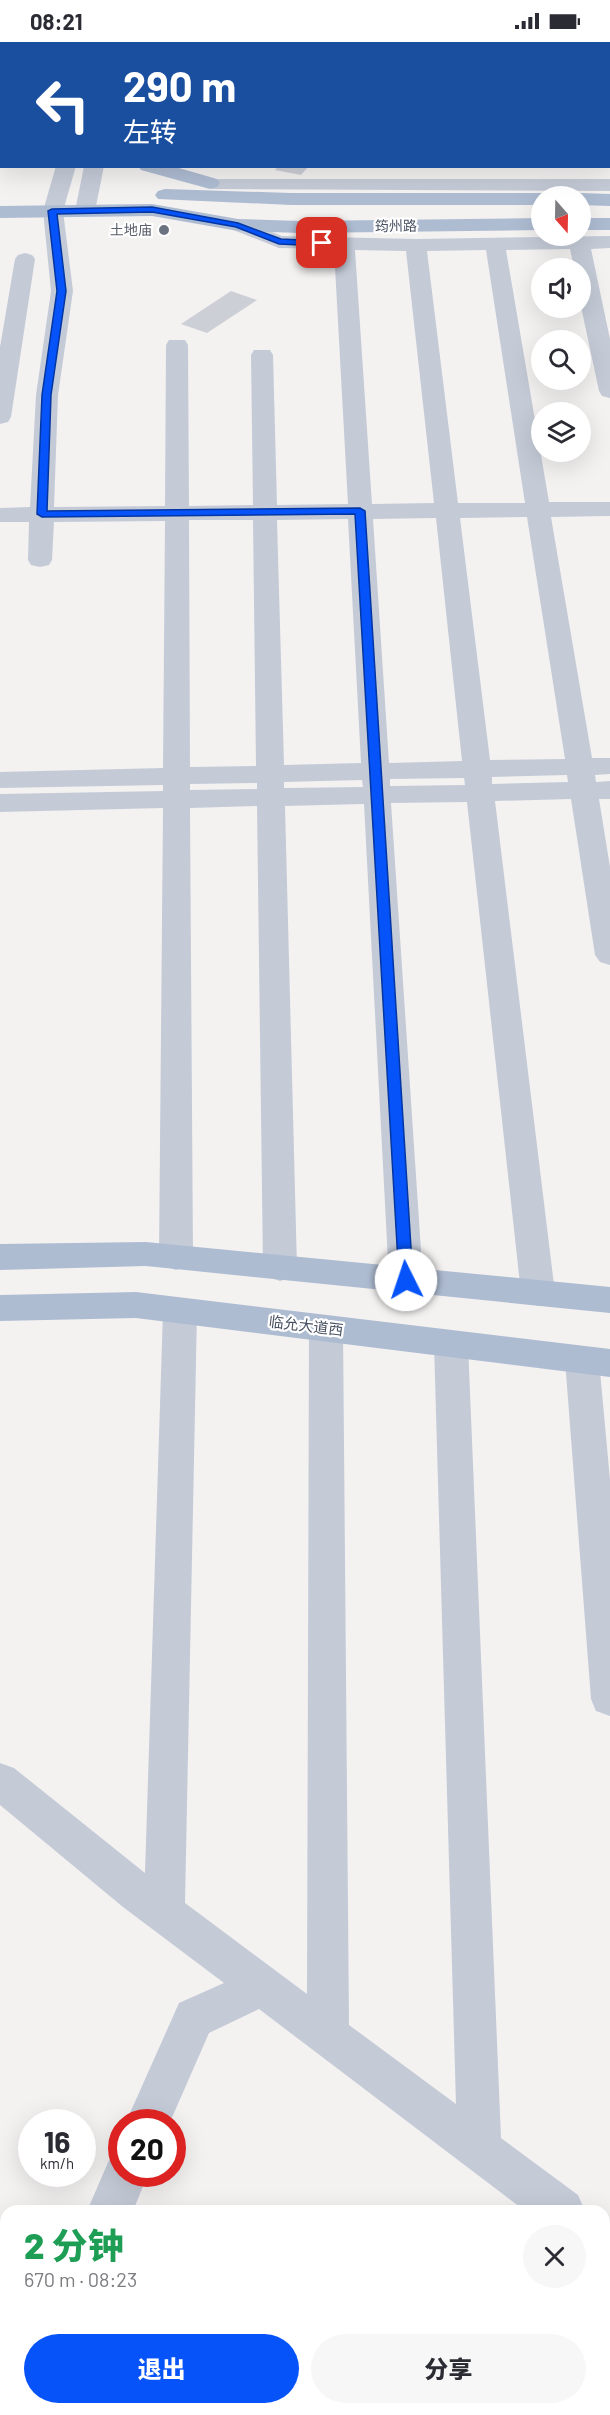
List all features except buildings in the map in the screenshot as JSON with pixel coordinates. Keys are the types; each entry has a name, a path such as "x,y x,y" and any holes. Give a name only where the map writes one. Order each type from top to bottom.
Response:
{"main road":[{"path":"155,168 219,185 291,199"},
{"name":"筠州路","path":"0,212 50,198 152,210 238,225 301,227 531,224"},
{"name":"筠州路","path":"87,202 531,199"},
{"path":"591,200 610,200"},
{"path":"591,230 610,224"},
{"path":"0,1257 146,1254 610,1300"},
{"name":"临允大道西","path":"0,1308 136,1305 596,1361"}],"street":[{"path":"40,560 47,395 62,291 50,198 65,168"},
{"path":"87,202 94,168"},
{"path":"362,185 383,168"},
{"path":"219,185 610,184"},
{"path":"238,225 279,242 416,245 495,244 531,240"},
{"path":"591,237 610,242"},
{"path":"344,244 406,1280"},
{"path":"495,244 538,509 591,782 610,955"},
{"path":"416,245 538,1293"},
{"path":"582,246 610,391"},
{"path":"0,417 16,254 62,291"},
{"path":"176,1257 177,345"},
{"path":"262,355 280,1268"},
{"path":"0,514 610,508"},
{"path":"0,780 176,787 479,781 591,782 610,766"},
{"path":"0,803 176,787"},
{"path":"164,1913 180,1311"},
{"path":"326,1328 328,2038"},
{"path":"451,1344 479,2149"},
{"path":"596,1361 610,1699"},
{"path":"0,1781 164,1913 554,2205"},
{"path":"154,2109 194,2018 261,1987"},
{"path":"113,2205 120,2187"}],"place":[{"name":"土地庙","path":"164,230"}],"route":[{"path":"322,243 279,242 238,225 152,210 52,211 62,291 47,395 42,514 360,511 406,1280"}]}
